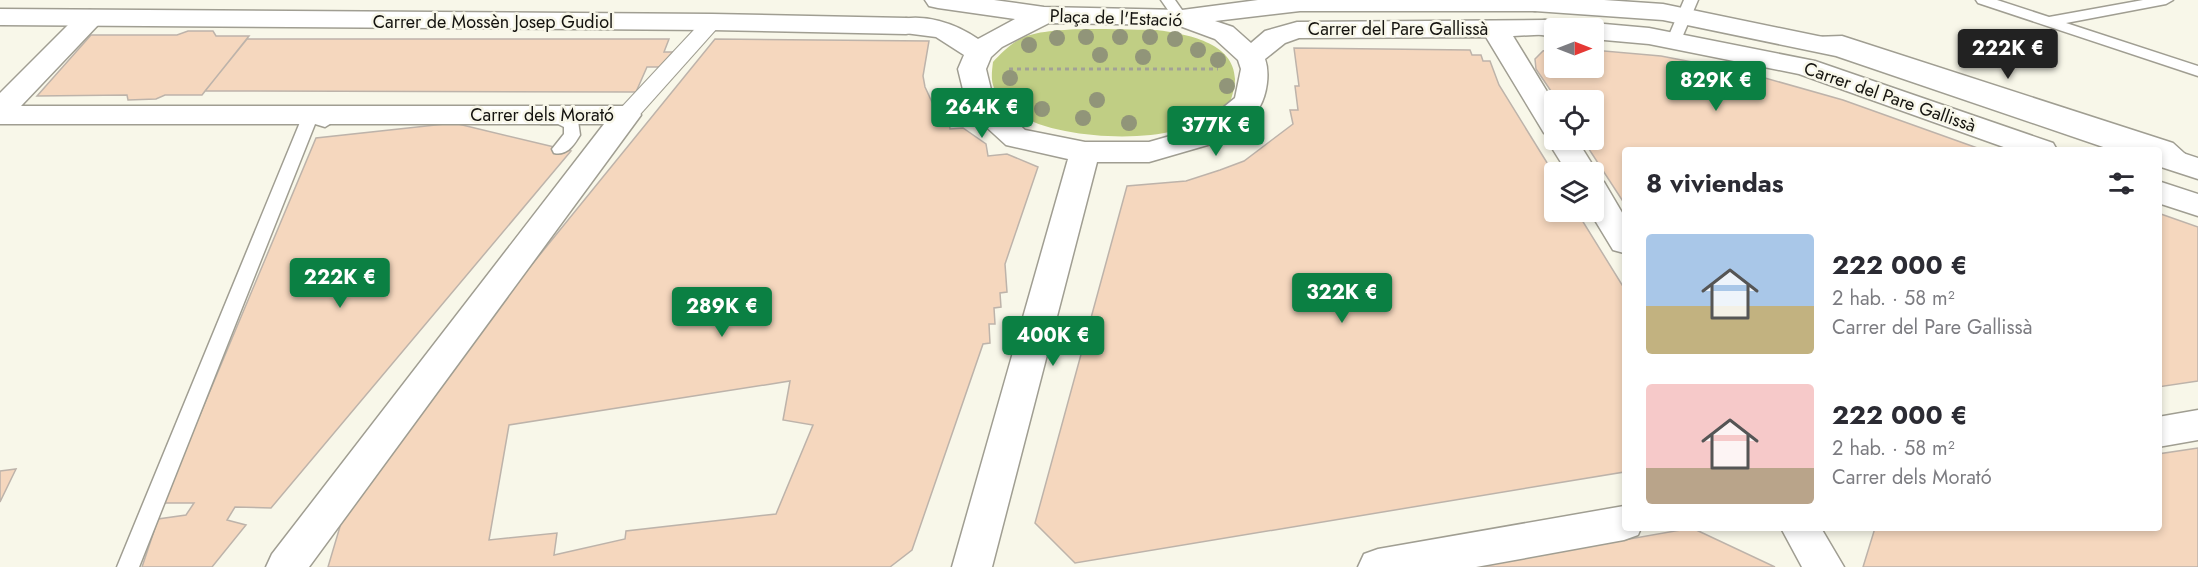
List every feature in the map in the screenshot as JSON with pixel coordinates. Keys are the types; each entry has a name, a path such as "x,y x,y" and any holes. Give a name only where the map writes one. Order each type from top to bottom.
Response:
{"street":[{"path":"938,0 1044,15"},
{"name":"Carrer del Pare Gallissà","path":"1174,8 1300,3 1631,4 1683,19 1805,67 2033,147"},
{"name":"Plaça de l'Estació","path":"975,61 1000,36 1044,15 1174,8 1224,33 1253,63"},
{"name":"Carrer de Mossèn Josep Gudiol","path":"0,17 712,22 939,27 964,41 975,61"},
{"path":"0,110 90,18"},
{"name":"Carrer del Pare Gallissà","path":"1604,32 1629,33 1683,19 1813,42 1859,54 2134,147"},
{"path":"627,116 712,22"},
{"path":"1494,28 1544,110"},
{"name":"Carrer del Pare Gallissà","path":"1253,63 1275,37 1297,30 1544,28"},
{"path":"975,61 981,106 1016,138 1085,152 1149,152 1208,135 1249,102 1253,63"},
{"name":"Carrer dels Morató","path":"0,116 627,116"},
{"name":"Carrer dels Morató","path":"286,567 627,116"},
{"path":"972,567 1085,152"},
{"path":"2162,156 2195,168"},
{"path":"2162,192 2198,205"},
{"path":"1604,208 1622,239"},
{"path":"2162,431 2198,425"},
{"path":"1378,567 1622,523"},
{"path":"1802,531 1824,567"}],"lane":[{"path":"1266,0 1300,3"},
{"path":"1983,0 2198,71"},
{"path":"2049,22 2166,0"},
{"path":"1813,42 1842,40 1853,43 2167,147 2195,168"},
{"path":"128,567 311,116 327,123 561,119 572,125 572,135 560,149"}],"path":[{"path":"975,61 1253,63"}],"green space":[{"path":"1157,30 1181,34 1206,42 1218,48 1226,56 1233,66 1235,79 1230,103 1181,129 1153,135 1101,136 1045,126 1021,116 1003,103 993,85 993,62 1022,38 1050,31"}],"building":[{"path":"188,31 213,31 216,36 249,36 202,95 165,95 156,99 128,100 127,95 37,96 91,35 177,35"},
{"path":"247,39 669,39 664,52 675,52 669,67 647,67 636,92 205,91"},
{"path":"715,39 929,41 923,76 925,87 932,102 949,120 950,129 963,128 986,144 988,156 1007,154 1038,167 1005,264 1007,292 1000,293 1001,307 994,308 995,324 989,324 990,343 983,344 912,550 890,567 328,567 352,486","holes":["790,381 783,420 813,425 776,514 626,531 625,539 554,555 557,533 489,540 509,425"]},
{"path":"1294,48 1470,50 1472,55 1481,55 1483,61 1490,61 1499,85 1547,162 1544,162 1544,222 1583,222 1622,285 1622,472 1075,563 1035,523 1127,186 1186,181 1244,161 1293,124 1290,110 1298,110 1295,86 1299,86"},
{"path":"1544,51 1544,78 1604,78 1604,51 1661,56 1744,72 1843,100 1975,147 1622,147 1622,200 1604,172 1604,162 1597,162 1590,150 1604,150 1604,90 1550,90 1536,69 1535,59"},
{"path":"454,123 571,151 271,508 235,507 227,520 246,525 212,567 142,567 158,519 186,515 194,503 163,503 316,138"},
{"path":"2162,214 2198,227 2198,381 2162,386"},
{"path":"2198,448 2198,567 1863,567 1874,531 2162,531 2162,453"},
{"path":"16,469 0,502 0,471"},
{"path":"1675,531 1698,531 1775,567 1470,567"}]}
